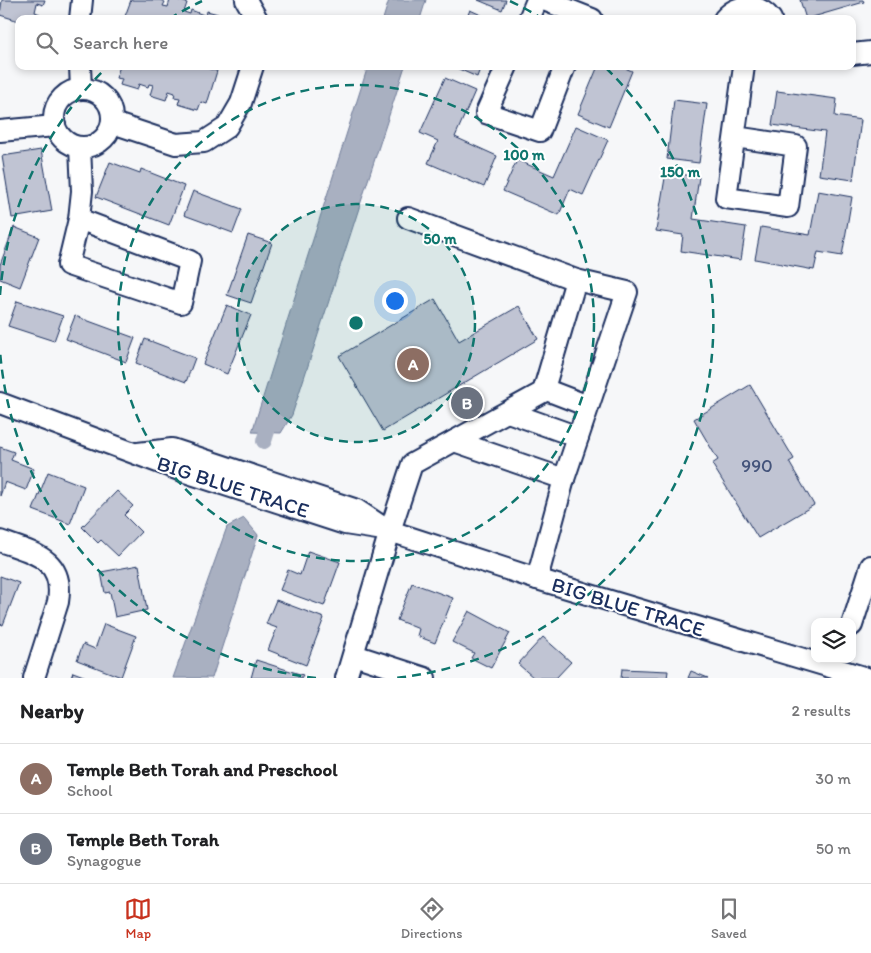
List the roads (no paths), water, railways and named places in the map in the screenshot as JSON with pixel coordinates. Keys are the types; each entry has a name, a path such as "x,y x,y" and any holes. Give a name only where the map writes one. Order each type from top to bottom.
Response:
{"street":[{"path":"80,15 82,0"},
{"path":"246,0 255,15"},
{"path":"531,15 537,0"},
{"path":"544,0 580,15"},
{"path":"728,15 736,8 753,3 766,15"},
{"path":"856,54 871,52"},
{"path":"80,70 81,89"},
{"path":"113,123 176,144 204,142 227,127 241,103 252,70"},
{"path":"505,70 486,113 540,130 563,70"},
{"path":"735,137 743,70"},
{"path":"90,89 105,98 110,106 113,123 104,139 89,147 80,147 64,141 55,126 54,118 59,102 72,91 90,89"},
{"path":"0,132 55,126"},
{"path":"79,219 190,261 181,303 68,265 79,219 82,191 80,147"},
{"path":"408,218 576,280 627,292 564,479 537,579"},
{"path":"346,678 412,464 543,392 576,280"},
{"path":"544,389 588,406"},
{"name":"BIG BLUE TRACE","path":"0,403 136,454 172,448 357,510 390,531 537,579 867,678"},
{"path":"508,412 578,437"},
{"path":"454,441 564,479"},
{"path":"0,541 41,556 53,567 60,590 34,678"},
{"path":"854,618 871,566"},
{"path":"354,655 425,678"}],"water":[{"path":"389,0 426,0 421,15 384,15"},
{"path":"367,70 404,70 292,415 281,433 252,432"},
{"path":"244,518 258,535 212,678 173,678 227,527"}],"waterway":[{"path":"264,441 273,412"}],"place":[{"name":"Temple Beth Torah and Preschool","path":"413,364"},
{"name":"Temple Beth Torah","path":"467,403"}]}
